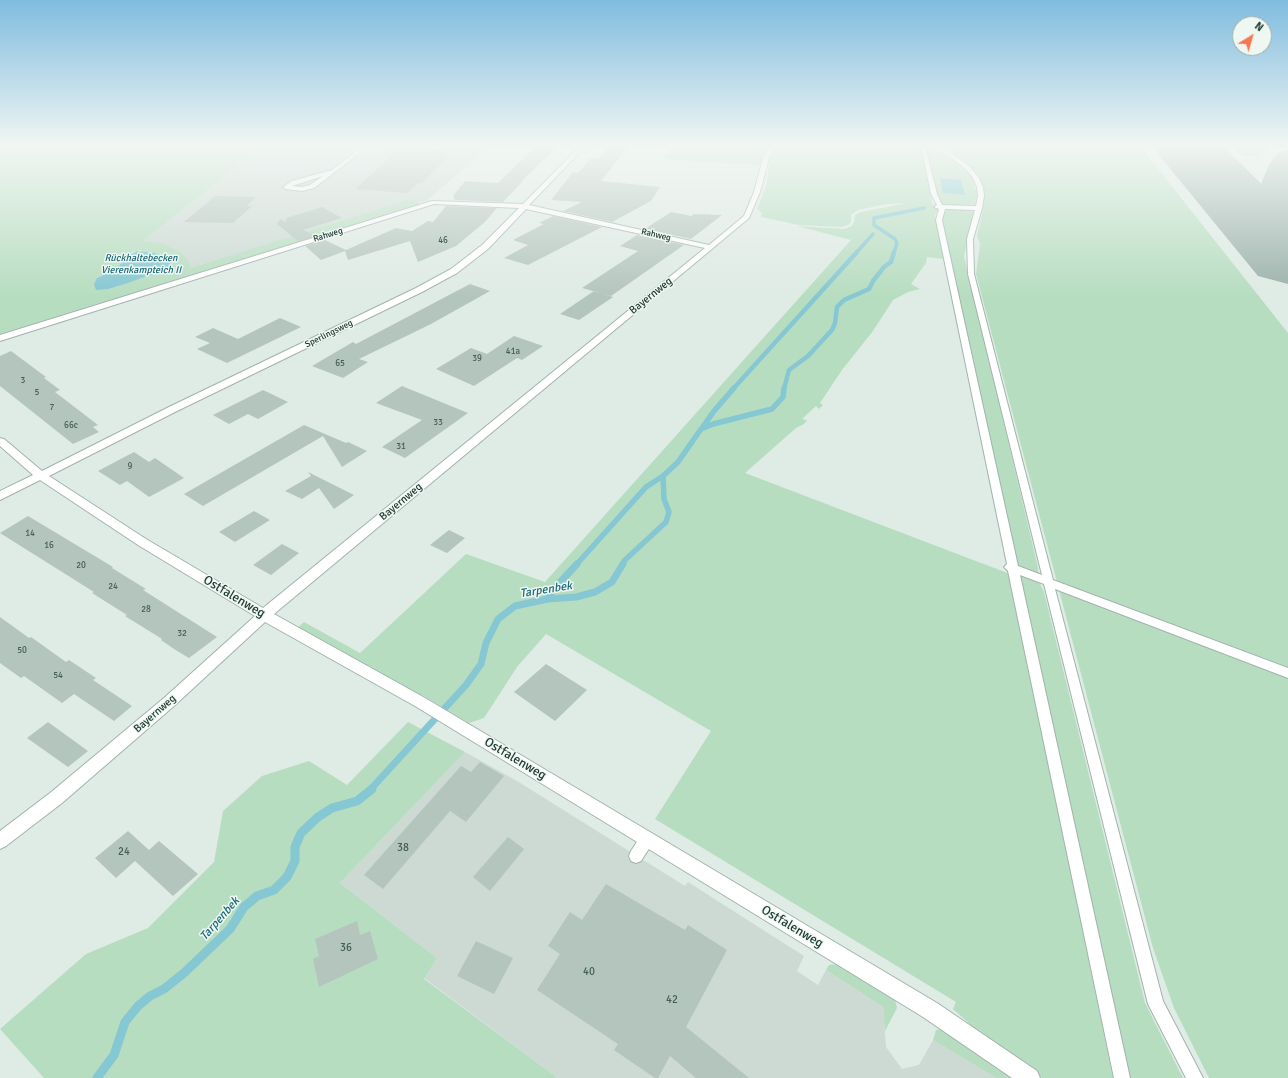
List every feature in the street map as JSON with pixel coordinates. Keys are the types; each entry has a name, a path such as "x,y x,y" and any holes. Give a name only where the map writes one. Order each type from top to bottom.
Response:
{"street":[{"name":"Sperlingsweg","path":"0,496 440,279 477,255 534,196"},
{"name":"Bayernweg","path":"0,841 56,798 169,702 264,615 748,215 754,196"},
{"name":"Rahweg","path":"0,338 430,203 524,206 710,247"},
{"name":"Ostfalenweg","path":"0,441 40,475 142,542 264,615 420,702 647,839 930,1010 1030,1078"}],"lane":[{"path":"935,196 942,211 939,220 1011,568 1122,1078"},
{"path":"981,196 970,239 971,274 1140,946 1156,1004 1195,1078"},
{"path":"939,207 979,208"},
{"path":"1011,568 1288,673"},
{"path":"636,856 647,839"}],"shaded area":[{"path":"199,196 432,196 426,201 188,271 139,244"},
{"path":"465,752 517,781 685,886 688,882 804,956 797,971 818,985 826,970 883,1007 886,1047 902,1069 919,1065 933,1040 996,1078 558,1078 424,978 437,958 340,883"}],"green space":[{"path":"0,196 199,196 143,241 164,244 180,252 187,259 191,268 408,200 417,201 420,204 0,337","holes":["140,250 169,268 115,287 97,278 114,270 132,252"]},
{"path":"762,196 931,196 932,203 939,209 935,215 944,259 927,257 926,263 911,284 920,289 908,292 893,300 873,331 842,370 820,403 823,405 819,409 816,406 802,419 807,420 804,424 796,428 745,473 1010,574 1113,1078 1042,1078 992,1044 953,1009 956,1002 655,819 711,731 546,634 517,667 484,718 469,723 422,695 420,697 297,628 304,622 360,653 466,554 545,582 851,240 797,226 844,229 852,226 855,215 861,212 907,203 887,204 858,210 851,215 851,222 842,227 799,225 761,217 762,213 757,209"},
{"path":"936,196 977,196 975,204 943,206 937,200"},
{"path":"984,196 1180,196 1288,333 1288,1078 1209,1078 1174,1008 1153,948 976,274 980,244 977,236 983,209"},
{"path":"953,208 974,212 964,256 1039,575 1017,566 941,220 944,212"},
{"path":"1018,572 1039,582 1044,592 1145,1003 1183,1078 1127,1078"},
{"path":"408,722 465,752 340,883 437,958 424,979 558,1078 44,1078 0,1029 86,954 148,928 214,862 223,811 262,776 309,761 347,785"},
{"path":"838,964 895,1000 897,1008 885,1031 883,1007 826,970 829,965"},
{"path":"942,1029 1011,1078 996,1078 933,1040 936,1030"}],"water":[{"name":"Rückhaltebecken Vierenkampteich II","path":"137,251 155,253 166,259 171,265 169,268 128,283 108,289 96,290 94,284 97,278 114,270 131,254"}],"building":[{"path":"215,196 256,197 247,206 252,206 233,223 184,222"},
{"path":"453,196 508,196 503,202 455,200"},
{"path":"554,196 654,196 651,201 612,222 563,211 582,202 551,200"},
{"path":"446,206 497,208 485,222 456,246 418,262 410,241 348,260 345,251 321,260 305,246 325,240 346,250 396,228 412,231 428,221 433,222"},
{"path":"322,207 342,218 303,230 316,236 298,241 277,224 280,219 286,222 286,218"},
{"path":"671,212 692,216 693,214 722,215 691,239 645,229"},
{"path":"553,216 602,227 528,265 504,258 528,245 513,240 544,224 539,223"},
{"path":"637,235 684,245 611,296 582,288 638,251 620,246"},
{"path":"470,284 490,291 431,324 359,359 368,362 343,378 312,366 353,342 356,344"},
{"path":"594,291 613,297 579,320 560,314"},
{"path":"280,318 301,327 227,363 197,349 210,343 195,337 213,328 238,339"},
{"path":"514,336 543,346 522,360 517,358 474,386 436,369 471,348 487,354"},
{"path":"11,351 46,377 44,378 60,390 55,392 98,425 93,427 99,432 73,444 0,386 0,356"},
{"path":"402,386 468,413 405,458 382,447 422,420 376,403"},
{"path":"263,390 288,402 258,419 248,414 229,424 213,415"},
{"path":"304,425 367,451 342,467 323,436 203,506 184,494"},
{"path":"134,452 149,462 155,458 184,478 149,497 127,481 120,485 98,471"},
{"path":"308,472 354,495 334,509 319,488 302,499 285,491 311,476"},
{"path":"254,511 270,520 235,542 219,532"},
{"path":"28,516 113,567 112,568 146,589 143,590 217,637 189,658 174,649 161,640 162,639 125,616 127,615 92,593 94,592 0,533"},
{"path":"449,530 465,538 447,553 430,545"},
{"path":"282,544 299,553 271,575 253,565"},
{"path":"0,617 66,662 69,660 96,678 93,680 132,706 114,721 74,694 62,703 24,676 21,678 0,663"},
{"path":"546,664 587,690 555,721 514,692"},
{"path":"48,722 88,751 68,767 27,738"},
{"path":"480,762 504,776 466,822 450,811 383,889 364,875 461,766 471,772"},
{"path":"128,831 149,850 159,841 198,874 173,896 135,861 116,878 95,858"},
{"path":"508,837 524,849 490,891 473,877"},
{"path":"606,884 685,930 688,925 727,950 686,1027 749,1078 696,1078 670,1056 658,1078 655,1078 614,1050 618,1044 537,990 560,954 548,946 570,912 582,920"},
{"path":"357,921 360,935 370,931 378,959 319,987 313,959 319,956 315,939"},
{"path":"476,941 513,958 494,994 457,976"}],"waterway":[{"name":"Tarpenbek","path":"894,253 897,243 895,239 874,225 874,218 924,208"},
{"path":"856,253 873,234"},
{"path":"733,389 857,252"},
{"name":"Tarpenbek","path":"784,389 789,370 808,356 832,330 835,323 837,307 844,300 869,289 873,281 884,267 891,262 894,252"},
{"path":"702,428 714,411 734,388"},
{"name":"Tarpenbek","path":"663,476 678,462 701,429 713,424 772,409 783,397 784,388"},
{"path":"576,565 646,487 663,476"},
{"name":"Tarpenbek","path":"622,565 625,560 666,522 669,512 664,499 663,476"},
{"path":"548,599 552,591 577,564"},
{"name":"Tarpenbek","path":"548,599 576,597 595,592 612,582 623,564"},
{"name":"Tarpenbek","path":"370,790 466,685 481,664 486,643 498,619 515,606 548,599"},
{"name":"Tarpenbek","path":"97,1078 114,1055 125,1022 138,1006 150,996 164,989 184,973 230,929 244,907 257,896 274,890 287,877 295,861 295,847 301,833 318,817 332,808 357,801 372,789"}],"taxiway":[{"path":"1274,196 1273,203 1284,239 1288,246"}],"runway":[{"path":"1232,196 1288,258"}]}
